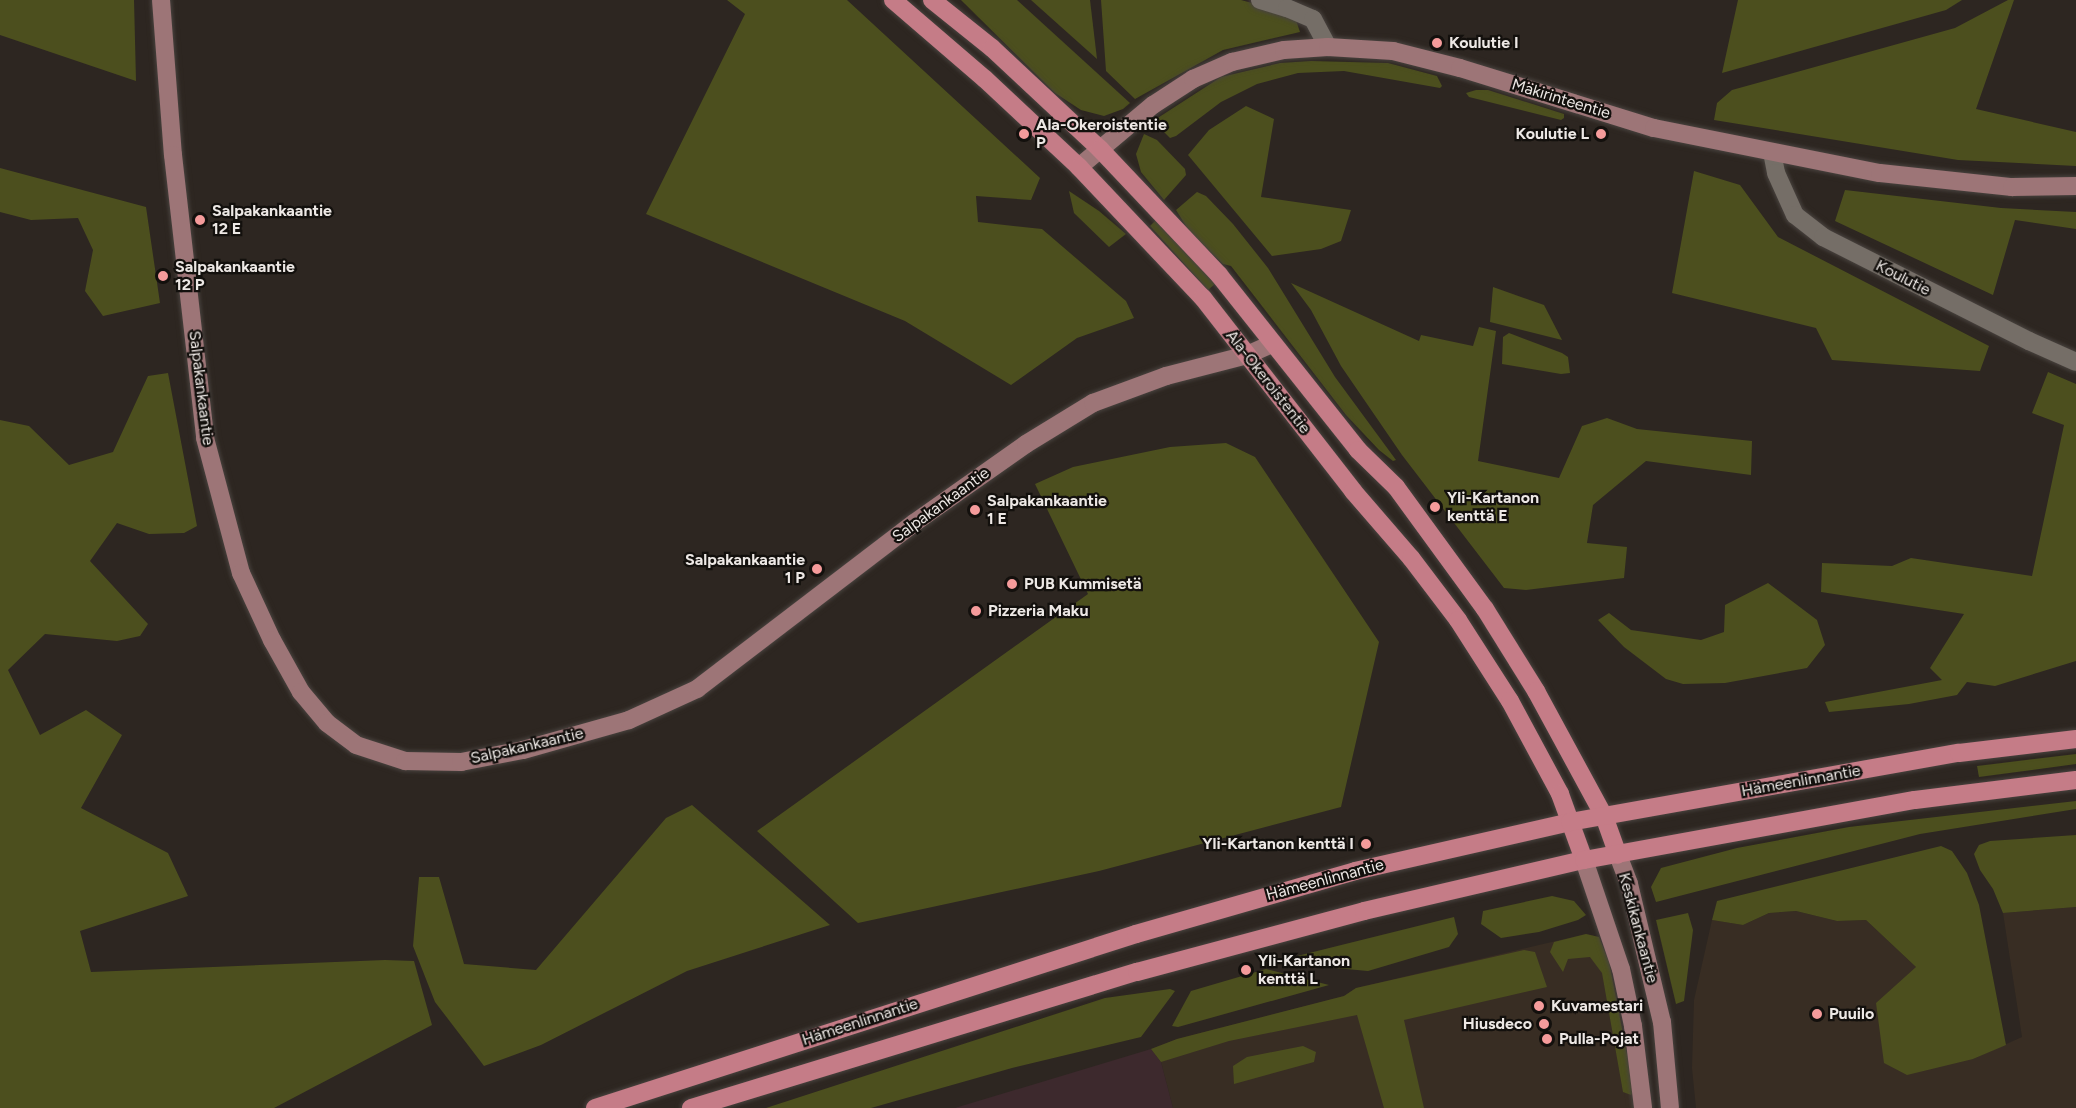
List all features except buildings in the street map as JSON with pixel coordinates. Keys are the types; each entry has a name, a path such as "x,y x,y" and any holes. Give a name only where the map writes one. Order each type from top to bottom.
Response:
{"main road":[{"name":"Ala-Okeroistentie","path":"893,0 985,79 1079,167 1203,298 1458,620 1510,701 1560,794 1584,860"},
{"name":"Ala-Okeroistentie","path":"932,0 992,48 1100,149 1219,275 1359,450 1396,487 1438,540 1485,609 1536,691 1604,816 1618,855"},
{"name":"Hämeenlinnantie","path":"595,1108 1136,934 1355,871 1570,822 1959,753 2076,739"},
{"name":"Hämeenlinnantie","path":"691,1108 1225,947 1584,860 1916,800 2076,780"}],"street":[{"name":"Salpakankaantie","path":"161,0 173,155 205,438 241,573 272,640 301,692 327,723 356,745 405,761 462,762 523,750 629,720 697,689 914,523 1026,444 1093,403 1166,376 1247,355 1272,344"},
{"path":"1260,0 1313,19 1328,47"},
{"name":"Mäkirinteentie","path":"1079,167 1153,105 1193,79 1232,62 1284,50 1328,47 1393,51 1460,68 1654,128 1880,173 2012,187 2076,186"},
{"name":"Koulutie","path":"1772,152 1776,173 1795,215 1823,237 2029,341 2076,362"},
{"name":"Keskikankaantie","path":"1618,855 1634,904 1662,1022 1670,1108"},
{"name":"Keskikankaantie","path":"1584,860 1621,969 1633,1026 1643,1108"}],"shaded area":[{"path":"2076,907 2076,1108 1696,1108 1692,1068 1694,1000 1712,920 1743,925 1769,913 1796,911 1837,921 1866,920 1916,967 1973,1059 2022,1037 2003,913"},
{"path":"1586,934 1599,937 1609,962 1619,1006 1635,1108 1173,1108 1161,1062 1151,1049 1177,1039 1344,996 1356,988"},
{"path":"1151,1049 1161,1062 1173,1108 955,1108"}],"green space":[{"path":"0,0 134,0 136,81 0,35"},
{"path":"727,0 847,0 1040,178 1031,200 976,196 978,222 1042,229 1126,301 1134,318 1077,338 1011,385 905,321 646,214 745,14"},
{"path":"961,0 1017,0 1130,103 1123,109 1104,116 1081,110 1055,93"},
{"path":"1031,0 1090,0 1097,59"},
{"path":"1101,0 1241,0 1285,12 1296,20 1300,32 1223,50 1135,99 1106,71"},
{"path":"1738,0 1962,0 1946,10 1722,73"},
{"path":"2008,0 2014,0 1976,109 2076,132 2076,166 1958,160 1714,120 1717,103 1732,90 1955,28"},
{"path":"1311,61 1388,63 1437,76 1442,86 1440,88 1344,71 1298,73 1257,84 1221,102 1176,136 1170,138 1153,121 1221,77 1280,63"},
{"path":"1488,90 1564,114 1564,118 1561,120 1469,97 1466,93"},
{"path":"1246,106 1274,119 1261,197 1351,210 1341,241 1321,249 1272,256 1188,155 1209,130"},
{"path":"1144,134 1157,140 1185,169 1186,175 1164,200 1141,172 1136,154"},
{"path":"0,168 146,207 160,303 103,316 85,291 93,250 78,218 31,220 0,212"},
{"path":"1694,171 1740,185 1778,237 1989,346 1980,371 1832,360 1816,328 1672,293"},
{"path":"1845,190 2001,208 2076,212 2076,229 2015,220 1993,295 1835,221"},
{"path":"1069,191 1099,211 1126,234 1109,247 1074,213"},
{"path":"1197,192 1206,196 1233,224 1268,268 1335,377 1396,460 1393,461 1379,450 1346,415 1231,266 1223,264 1189,231 1176,210"},
{"path":"1156,220 1215,284 1208,290 1150,226"},
{"path":"1291,283 1419,341 1421,335 1473,346 1479,327 1496,331 1478,461 1559,478 1582,426 1607,418 1637,429 1752,441 1751,475 1646,461 1593,505 1587,543 1627,547 1624,578 1526,590 1504,588 1402,455 1341,366 1311,310"},
{"path":"1493,287 1544,305 1562,340 1490,322"},
{"path":"1509,333 1562,353 1568,357 1570,373 1561,374 1502,364 1503,337"},
{"path":"2048,372 2076,384 2076,661 1995,686 1967,682 1957,695 1909,704 1829,712 1825,702 1942,680 1930,668 1964,614 1821,592 1822,563 1892,566 1911,558 2032,576 2064,425 2032,413"},
{"path":"168,373 197,526 184,533 149,534 117,523 90,561 148,624 140,636 117,641 45,634 8,670 40,735 86,710 122,735 81,808 168,853 188,896 80,931 91,972 385,960 414,961 432,1025 274,1108 0,1108 0,420 29,426 69,465 113,452 148,376"},
{"path":"1226,443 1255,457 1379,642 1341,807 1099,871 858,923 757,831 1088,594 1035,484 1073,467 1170,447"},
{"path":"1768,583 1817,620 1825,645 1807,668 1725,683 1683,684 1666,679 1624,647 1598,620 1609,613 1631,630 1701,640 1724,632 1725,605"},
{"path":"2076,754 2076,764 1979,777 1977,766"},
{"path":"2076,801 2076,809 1920,834 1656,902 1651,887 1661,868 1737,848 1849,827"},
{"path":"692,805 830,925 687,971 541,1045 484,1066 435,1002 413,946 419,877 439,877 464,964 536,970 666,818"},
{"path":"2076,835 2076,907 2003,913 1974,854 1979,845 1990,841"},
{"path":"1941,846 1952,851 1967,873 1979,905 2006,1045 1973,1059 1907,1075 1884,1063 1876,1003 1916,967 1866,920 1837,921 1796,911 1769,913 1743,925 1712,920 1717,901"},
{"path":"1552,896 1574,901 1586,915 1578,920 1539,932 1501,938 1481,924 1483,911"},
{"path":"1688,913 1693,930 1684,1001 1676,1004 1656,920"},
{"path":"1454,917 1458,934 1449,947 1368,971 1335,968 1289,958"},
{"path":"1586,934 1599,937 1609,962 1634,1090 1631,1095 1623,1092 1602,973 1590,957 1568,959 1563,972 1550,952 1554,942"},
{"path":"1524,950 1535,952 1547,987 1404,1020 1424,1108 1384,1108 1357,1015 1229,1041 1161,1062 1151,1049 1177,1039 1344,996 1356,988"},
{"path":"1266,969 1329,985 1178,1027 1172,1026 1191,991"},
{"path":"1170,989 1175,991 1141,1037 1012,1068 871,1108 766,1108 1105,998"},
{"path":"1303,1046 1316,1052 1314,1062 1234,1084 1233,1066 1247,1057"}],"place":[{"name":"Koulutie I","path":"1437,43"},
{"name":"Ala-Okeroistentie P","path":"1024,134"},
{"name":"Koulutie L","path":"1601,134"},
{"name":"Salpakankaantie 12 E","path":"200,220"},
{"name":"Salpakankaantie 12 P","path":"163,276"},
{"name":"Yli-Kartanon kenttä E","path":"1435,507"},
{"name":"Salpakankaantie 1 E","path":"975,510"},
{"name":"Salpakankaantie 1 P","path":"817,569"},
{"name":"PUB Kummisetä","path":"1012,584"},
{"name":"Pizzeria Maku","path":"976,611"},
{"name":"Yli-Kartanon kenttä I","path":"1366,844"},
{"name":"Yli-Kartanon kenttä L","path":"1246,970"},
{"name":"Kuvamestari","path":"1539,1006"},
{"name":"Puuilo","path":"1817,1014"},
{"name":"Hiusdeco","path":"1544,1024"},
{"name":"Pulla-Pojat","path":"1547,1039"}]}
